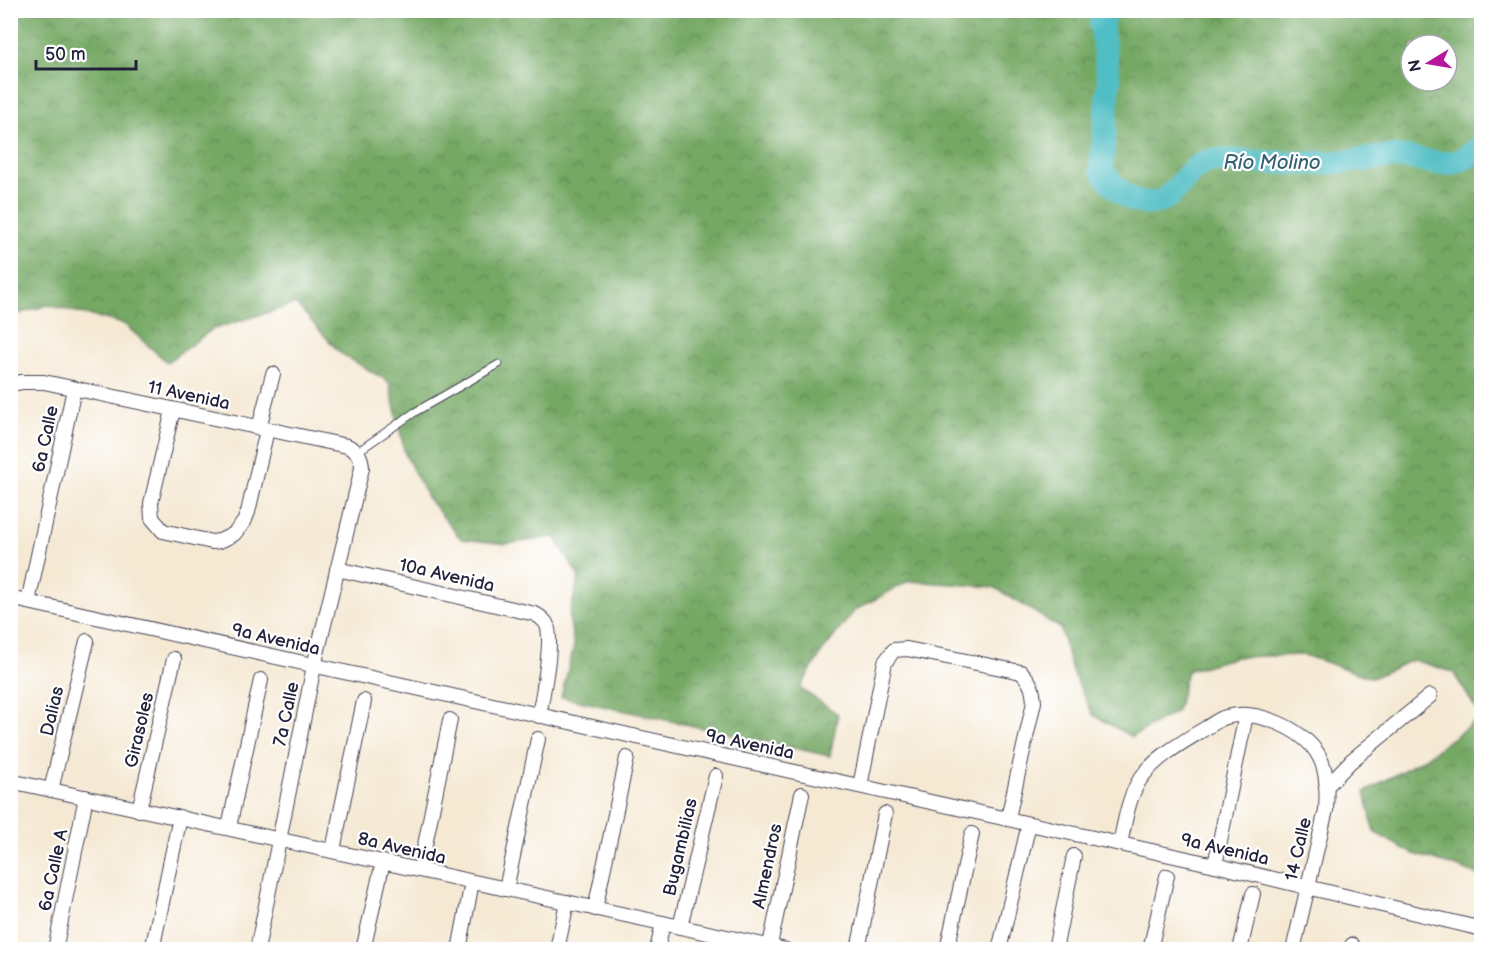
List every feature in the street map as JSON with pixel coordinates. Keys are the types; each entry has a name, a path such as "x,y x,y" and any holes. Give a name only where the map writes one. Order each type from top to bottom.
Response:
{"street":[{"path":"173,410 151,503 152,518 163,531 212,542 220,541 234,534 244,522 248,512 273,374"},
{"name":"11 Avenida","path":"10,384 44,382 347,446 357,452"},
{"name":"6a Calle","path":"28,602 74,389"},
{"name":"7a Calle","path":"257,950 314,666 362,468 357,452"},
{"name":"10a Avenida","path":"337,569 535,614 546,622 550,639 539,716"},
{"name":"9a Avenida","path":"10,598 1008,818 1308,886 1482,930"},
{"name":"Dalias","path":"51,790 87,641"},
{"path":"860,786 885,662 894,650 907,649 1022,672 1029,680 1033,690 1032,714 1008,818"},
{"name":"Girasoles","path":"139,810 174,659"},
{"path":"229,827 261,680"},
{"path":"1326,787 1351,761 1431,696"},
{"path":"333,850 364,701"},
{"path":"1120,844 1132,794 1149,769 1174,747 1220,720 1246,715 1215,865"},
{"name":"14 Calle","path":"1246,715 1272,719 1283,724 1313,747 1319,756 1326,787 1326,810 1293,950"},
{"path":"420,870 450,720"},
{"path":"506,889 538,739"},
{"path":"595,909 627,758"},
{"name":"Bugambilias","path":"680,927 716,776"},
{"name":"8a Avenida","path":"10,781 663,923 755,946 770,945 786,950"},
{"name":"Almendros","path":"770,945 802,794"},
{"name":"6a Calle A","path":"55,950 86,797"},
{"path":"858,950 885,814"},
{"path":"152,950 180,817"},
{"path":"999,950 1029,824"},
{"path":"947,950 972,834"},
{"path":"1055,950 1074,856"},
{"path":"363,950 383,862"},
{"path":"1149,950 1167,876"},
{"path":"459,950 472,882"},
{"path":"1240,950 1253,894"},
{"path":"557,950 567,902"},
{"path":"657,950 663,923"}],"lane":[{"path":"357,452 415,412 499,364"}],"green space":[{"path":"11,11 1481,11 1481,717 1453,672 1413,660 1372,678 1304,655 1236,657 1187,671 1177,711 1132,737 1093,715 1072,671 1060,628 994,587 909,581 855,610 822,652 800,688 838,714 830,756 561,697 574,646 569,617 579,577 555,537 506,544 461,539 427,497 405,454 389,382 340,353 296,304 213,329 167,362 124,324 48,305 11,316"},
{"path":"1481,717 1481,877 1411,853 1374,832 1365,792 1425,758"}],"waterway":[{"name":"Río Molino","path":"1105,10 1101,25 1109,81 1101,170 1122,193 1136,201 1143,203 1161,201 1169,196 1200,164 1212,160 1313,163 1392,157 1449,163 1459,161 1482,145"}]}
